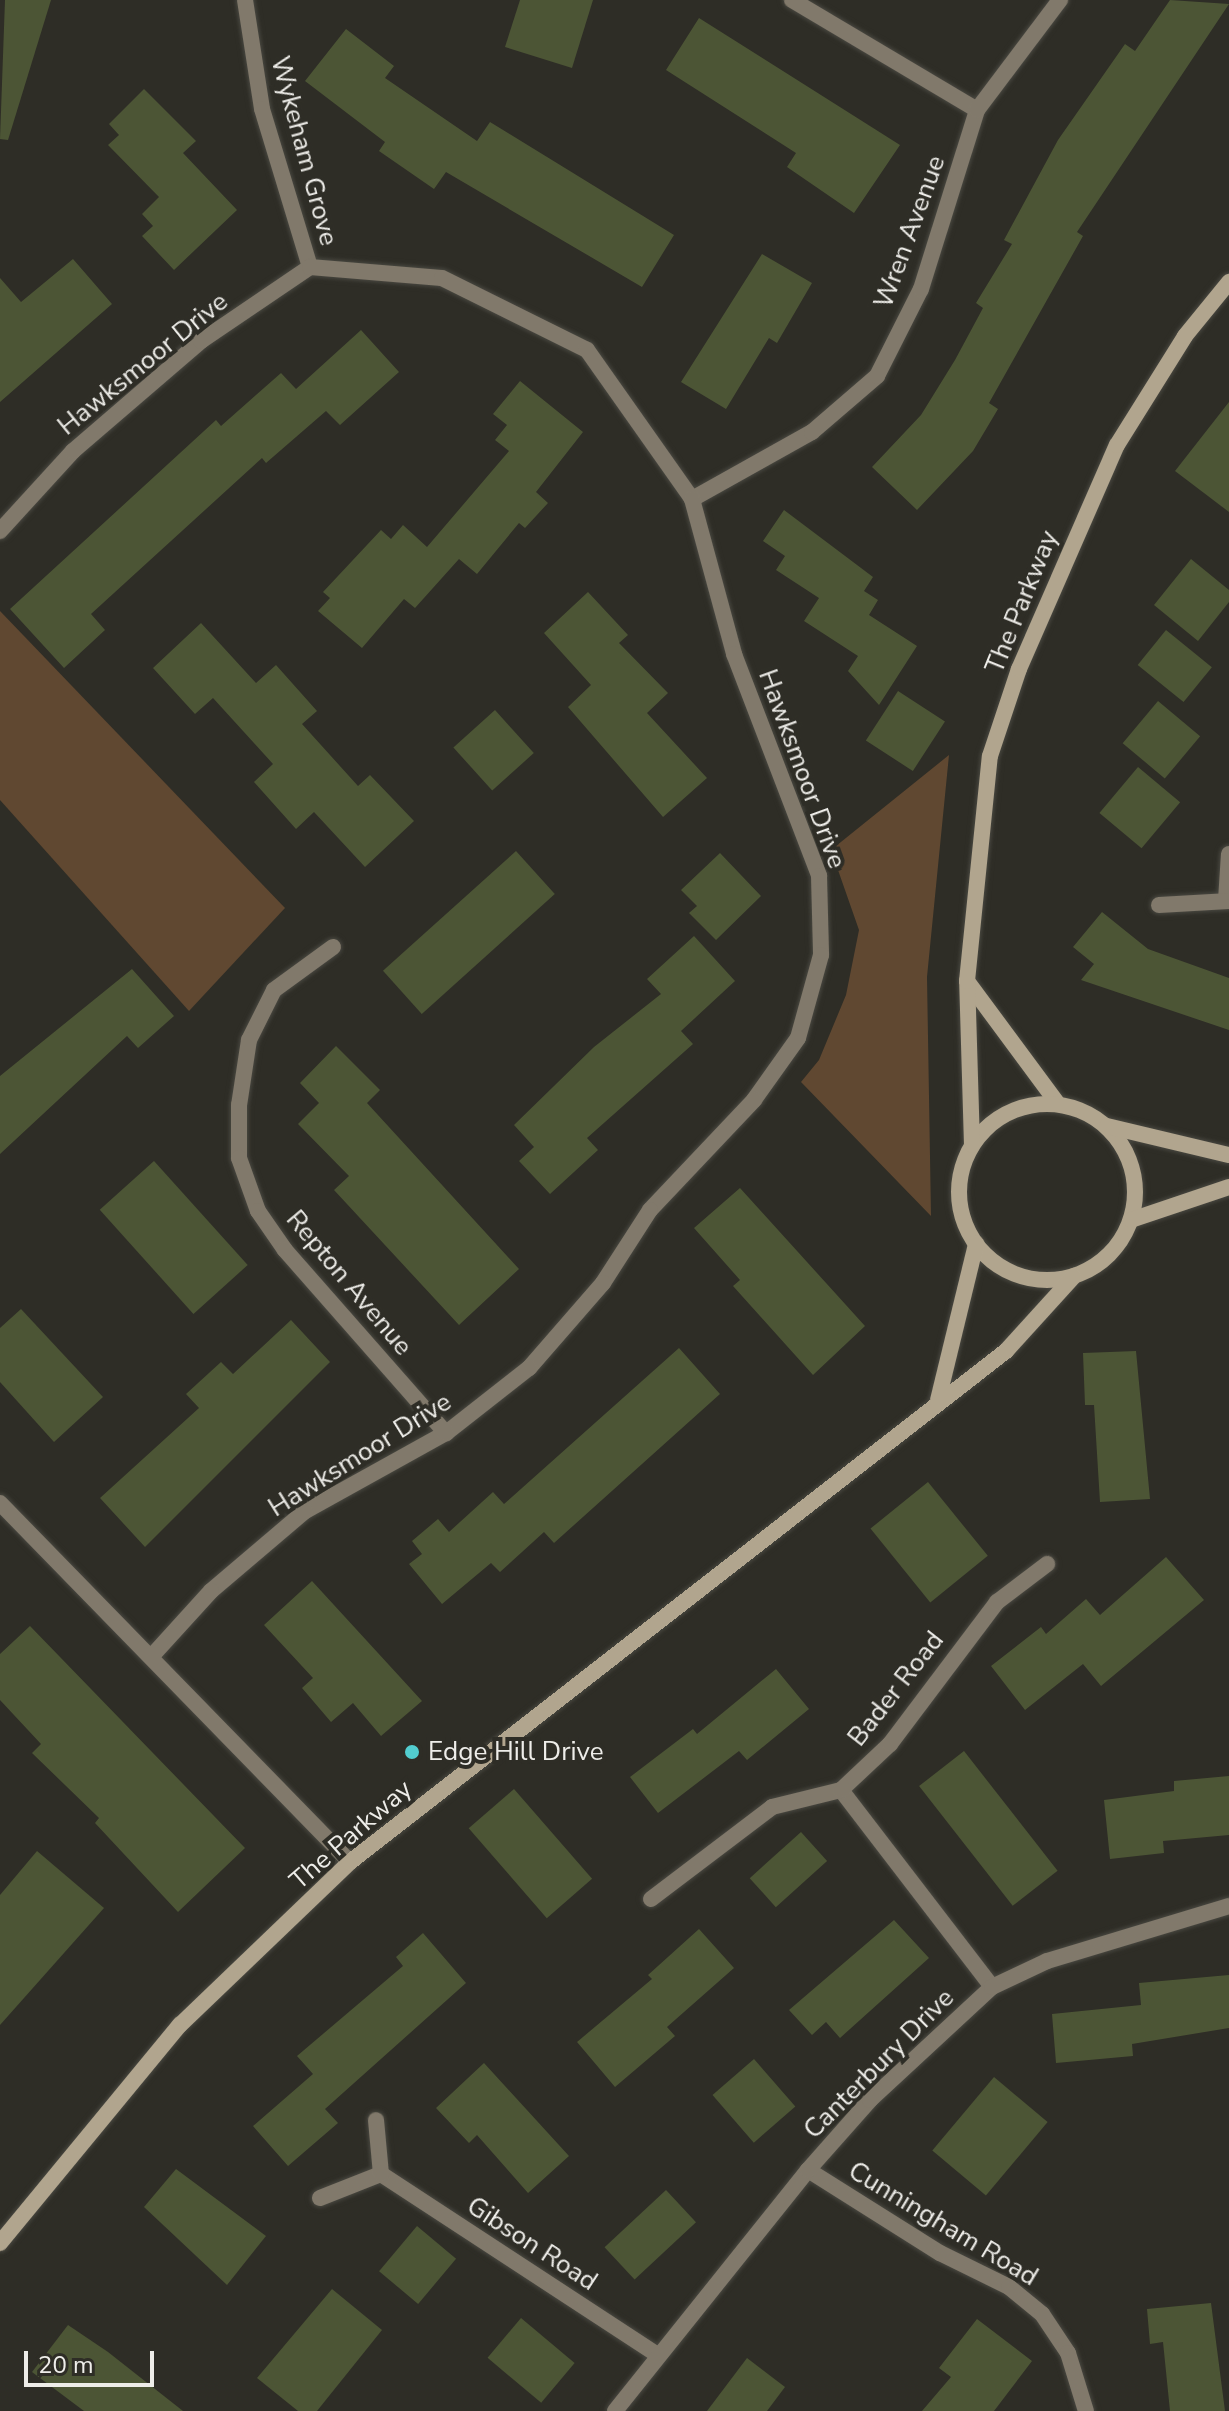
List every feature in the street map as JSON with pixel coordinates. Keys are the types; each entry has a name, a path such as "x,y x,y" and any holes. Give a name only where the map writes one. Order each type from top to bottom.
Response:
{"street":[{"name":"Wykeham Grove","path":"245,0 262,109 310,267"},
{"path":"792,0 977,110"},
{"name":"Wren Avenue","path":"692,499 812,432 877,376 921,289 977,110 1060,0"},
{"name":"Hawksmoor Drive","path":"0,531 73,451 201,341 310,267 442,278 587,350 692,499 734,654 819,876 821,955 798,1038 754,1100 691,1161 603,1283 529,1368 446,1433 305,1511 211,1591 151,1657"},
{"name":"The Parkway","path":"972,1145 967,981 990,756 1019,669 1117,445 1185,336 1229,282"},
{"path":"1159,905 1227,900 1229,854"},
{"name":"Repton Avenue","path":"333,947 274,990 249,1040 239,1105 239,1158 258,1211 285,1250 446,1433"},
{"path":"967,981 1058,1104 1107,1126 1229,1155"},
{"path":"938,1400 976,1244 959,1195 972,1145 1009,1112 1058,1104"},
{"path":"976,1244 1020,1276 1074,1276 1099,1264 1131,1220 1136,1186 1127,1153 1107,1126"},
{"path":"1131,1220 1229,1187"},
{"name":"The Parkway","path":"0,2243 180,2025 350,1862 938,1400 1006,1351 1074,1276"},
{"path":"0,1503 350,1862"},
{"name":"Bader Road","path":"651,1899 772,1807 841,1790 890,1744 997,1602 1047,1564"},
{"path":"841,1790 992,1987"},
{"name":"Canterbury Drive","path":"615,2411 656,2354 870,2100 992,1987 1047,1961 1229,1906"},
{"path":"320,2198 381,2174 376,2120"},
{"name":"Cunningham Road","path":"808,2170 940,2253 1009,2287 1042,2314 1068,2353 1086,2411"},
{"name":"Gibson Road","path":"381,2174 656,2354"}],"shaded area":[{"path":"0,611 285,908 189,1011 0,800"},
{"path":"949,755 927,977 931,1216 801,1082 819,1060 846,995 859,930 831,850"}],"building":[{"path":"5,0 51,0 8,140 0,139"},
{"path":"520,0 593,0 572,68 505,47"},
{"path":"1170,0 1229,4 1077,232 1083,236 989,403 998,409 973,451 917,510 872,467 921,415 955,360 983,308 976,303 1012,244 1004,240 1058,140 1125,44 1135,51"},
{"path":"699,18 900,145 854,213 787,167 796,153 666,70"},
{"path":"346,29 394,66 385,78 477,141 490,122 674,235 642,287 446,172 434,189 379,151 385,142 305,81"},
{"path":"144,89 196,141 183,153 237,210 174,270 142,236 153,226 142,214 159,197 108,145 119,135 109,124"},
{"path":"762,254 812,283 777,343 769,338 726,409 681,382"},
{"path":"73,259 112,304 0,402 0,278 21,302"},
{"path":"361,330 399,372 340,425 326,411 266,463 262,458 91,614 105,630 64,668 10,609 216,420 221,426 281,373 296,389"},
{"path":"520,381 583,432 536,492 548,503 525,528 519,523 477,574 459,559 415,608 404,599 362,648 318,611 330,598 323,592 381,530 391,539 403,525 427,547 509,451 495,440 507,425 493,414"},
{"path":"1229,402 1229,512 1175,471"},
{"path":"784,510 873,577 864,591 878,600 869,615 917,646 879,705 848,671 858,656 804,621 819,598 776,570 785,556 763,541"},
{"path":"1191,559 1229,590 1229,602 1198,641 1154,605"},
{"path":"588,592 628,635 619,643 668,693 647,713 707,778 663,817 568,707 591,685 544,633"},
{"path":"201,623 256,683 276,665 317,711 302,724 358,786 370,775 414,821 365,867 314,812 296,829 254,782 273,764 213,698 195,714 153,668"},
{"path":"1166,630 1212,667 1184,702 1138,665"},
{"path":"898,691 945,721 913,771 866,740"},
{"path":"1158,701 1200,736 1165,778 1123,743"},
{"path":"495,710 534,753 492,791 453,747"},
{"path":"1138,767 1180,802 1142,848 1099,813"},
{"path":"516,851 555,894 422,1014 383,971"},
{"path":"720,853 761,896 716,940 689,913 697,906 681,890"},
{"path":"1102,912 1148,949 1229,978 1229,1030 1081,980 1094,964 1073,947"},
{"path":"694,936 735,981 681,1031 693,1044 587,1138 598,1150 550,1194 519,1161 534,1147 514,1125 594,1047 661,994 647,979"},
{"path":"132,969 174,1016 138,1048 127,1036 0,1154 0,1076"},
{"path":"336,1046 380,1090 367,1103 519,1269 459,1325 334,1190 349,1176 298,1124 319,1103 300,1083"},
{"path":"154,1161 248,1265 193,1314 100,1210"},
{"path":"740,1188 865,1326 813,1375 733,1286 740,1280 694,1228"},
{"path":"21,1309 103,1397 54,1442 0,1382 0,1328"},
{"path":"291,1320 330,1362 145,1547 100,1498 199,1408 186,1394 221,1362 233,1374"},
{"path":"679,1348 720,1394 554,1543 544,1532 500,1572 491,1563 442,1604 409,1564 422,1554 412,1541 438,1519 449,1532 493,1492 504,1504"},
{"path":"1136,1351 1150,1499 1100,1502 1094,1405 1085,1405 1083,1353"},
{"path":"928,1482 988,1556 930,1602 870,1529"},
{"path":"1166,1557 1204,1600 1101,1686 1083,1664 1025,1710 991,1666 1041,1627 1046,1634 1086,1599 1100,1615"},
{"path":"312,1581 422,1701 381,1736 353,1703 331,1722 302,1688 313,1678 264,1625"},
{"path":"30,1626 245,1848 178,1912 95,1823 99,1818 32,1753 41,1744 0,1700 0,1654"},
{"path":"776,1669 809,1709 747,1760 739,1751 658,1813 630,1777 693,1729 697,1734"},
{"path":"964,1751 1058,1871 1013,1906 919,1786"},
{"path":"1229,1776 1229,1835 1163,1841 1164,1853 1110,1859 1104,1800 1174,1791 1174,1781"},
{"path":"514,1789 592,1879 547,1918 469,1828"},
{"path":"801,1832 827,1861 776,1907 750,1878"},
{"path":"37,1851 104,1908 0,2025 0,1895"},
{"path":"894,1920 929,1958 840,2038 826,2022 812,2035 789,2010"},
{"path":"699,1929 734,1968 667,2027 675,2036 615,2087 577,2042 652,1979 648,1975"},
{"path":"423,1933 466,1983 325,2109 338,2123 288,2166 253,2126 313,2074 297,2056 403,1966 396,1957"},
{"path":"1229,1975 1229,2028 1132,2044 1133,2056 1056,2063 1052,2014 1141,2005 1139,1983"},
{"path":"754,2059 795,2107 754,2143 712,2095"},
{"path":"484,2063 569,2156 528,2193 477,2135 469,2143 436,2108"},
{"path":"994,2077 1048,2122 986,2196 932,2151"},
{"path":"176,2169 266,2236 227,2285 144,2207"},
{"path":"666,2190 696,2222 635,2279 605,2247"},
{"path":"417,2226 456,2259 418,2304 379,2271"},
{"path":"332,2289 382,2330 317,2411 298,2411 257,2378"},
{"path":"1211,2303 1225,2411 1170,2411 1163,2342 1150,2344 1147,2309"},
{"path":"521,2318 575,2363 541,2403 488,2358"},
{"path":"977,2319 1032,2361 994,2411 922,2411 951,2377 939,2368"},
{"path":"68,2325 183,2411 84,2411 32,2372"},
{"path":"747,2358 785,2387 767,2411 707,2411"}],"place":[{"name":"Edge Hill Drive","path":"412,1752"}]}
